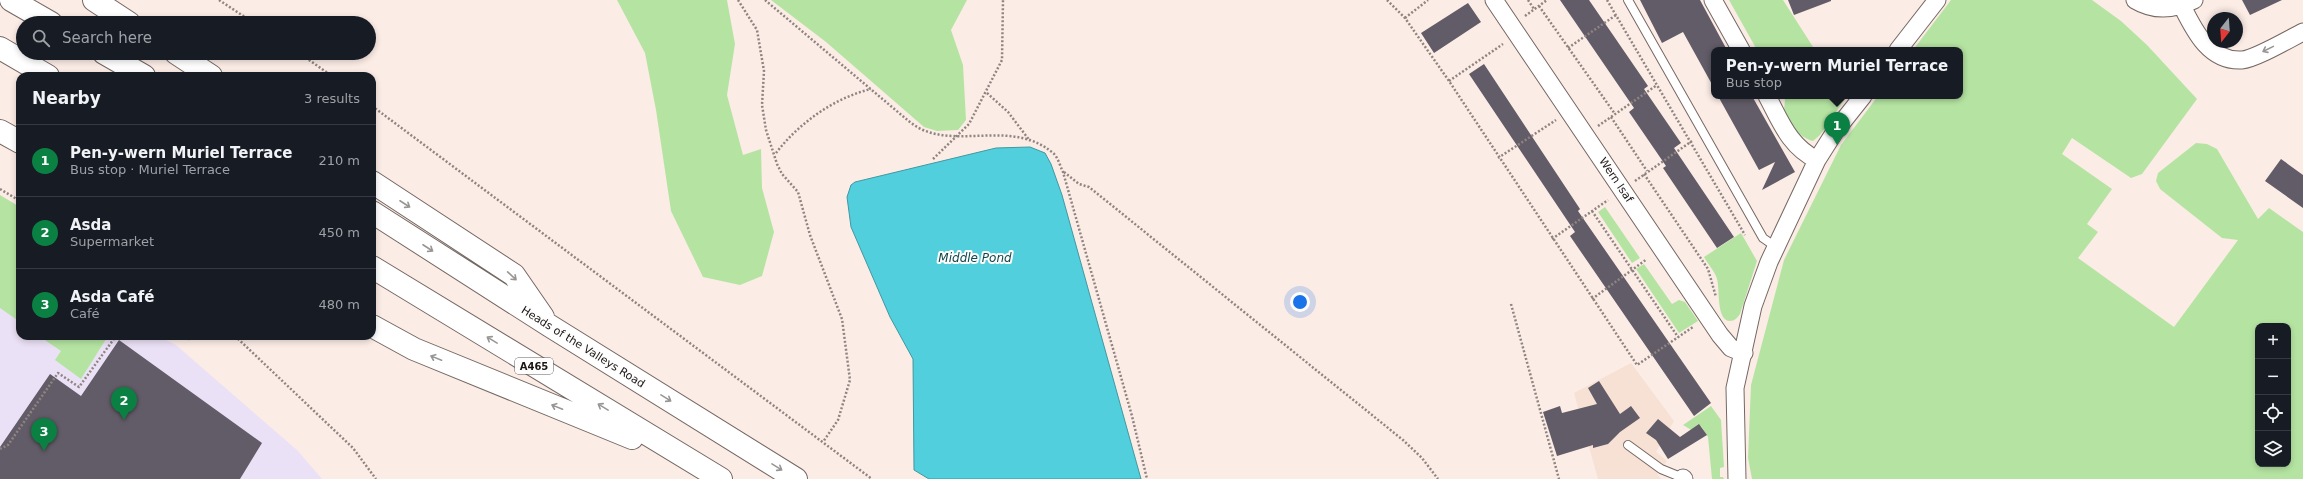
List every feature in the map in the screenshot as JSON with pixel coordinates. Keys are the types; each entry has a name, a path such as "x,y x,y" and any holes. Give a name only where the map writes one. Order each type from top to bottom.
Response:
{"highway":[{"path":"11,0 39,16"},
{"path":"94,0 119,16"},
{"path":"0,48 16,57"},
{"path":"21,60 41,72"},
{"path":"116,60 137,72"},
{"path":"187,60 205,72"},
{"path":"0,131 16,140"},
{"path":"376,185 514,276 550,326"},
{"name":"Heads of the Valleys Road","path":"376,215 550,326 796,479"},
{"name":"A465","path":"376,269 721,479"},
{"path":"376,328 414,349 696,464"}],"street":[{"name":"Wern Isaf","path":"1494,0 1520,26 1569,110 1708,317 1731,348 1744,353"},
{"path":"1713,0 1739,47"},
{"path":"1900,47 1937,0"},
{"path":"2135,0 2143,5 2162,10 2188,3 2203,43 2221,57 2242,60 2303,32"},
{"path":"1769,99 1791,140 1799,150 1818,160"},
{"path":"1737,479 1735,388 1744,353 1753,306 1776,247 1818,160 1836,130 1861,99"}],"lane":[{"path":"1628,0 1763,238 1776,247"},
{"path":"1628,445 1661,469 1682,479"}],"path":[{"path":"219,0 243,16"},
{"path":"738,0 757,30 764,71 762,105 766,130 782,174 798,192 810,235 842,318 850,380 838,420 823,442"},
{"path":"765,0 872,88 905,118 922,130 940,134 956,135 1000,134 1031,141 1054,154 1063,172 1132,416 1147,479"},
{"path":"933,159 956,135 970,124 987,93 1002,60 1003,0"},
{"path":"1387,0 1405,18 1449,81 1498,158 1637,365 1708,317 1717,307 1715,288 1708,270 1644,174"},
{"path":"1405,18 1428,0"},
{"path":"1528,0 1534,9"},
{"path":"1449,81 1520,26 1534,9 1547,0"},
{"path":"1612,0 1608,1 1655,78 1657,85 1692,141 1747,238"},
{"path":"1539,6 1615,114"},
{"path":"1568,48 1616,15"},
{"path":"309,60 326,72"},
{"path":"1596,127 1657,85"},
{"path":"775,153 790,135 820,112 856,93 872,88"},
{"path":"987,93 1008,112 1031,141"},
{"path":"376,109 872,479"},
{"path":"1498,158 1569,110"},
{"path":"1611,117 1647,172"},
{"path":"1634,182 1692,141"},
{"path":"1063,172 1079,184 1090,187 1403,440 1422,458 1438,479"},
{"path":"0,189 16,199"},
{"path":"1552,239 1603,203"},
{"path":"1592,211 1678,337"},
{"path":"1592,298 1642,262"},
{"path":"1511,304 1559,479"},
{"path":"0,449 8,445 58,372 79,387 113,340"},
{"path":"239,340 353,448 376,479"}],"shaded area":[{"path":"0,255 16,263 16,340 166,340 176,345 298,451 322,479 0,479"},
{"path":"1631,363 1674,421 1656,452 1667,461 1657,474 1661,479 1598,479 1574,393"}],"green space":[{"path":"617,0 727,0 735,44 727,95 743,155 761,149 762,188 774,232 762,276 740,285 703,277 671,211 656,110 645,53"},
{"path":"771,0 967,0 951,30 963,65 966,120 958,130 937,131 924,127 826,42"},
{"path":"1729,0 1783,0 1813,47 1755,47"},
{"path":"1951,0 2092,0 2121,21 2147,45 2197,99 2142,174 2131,178 2072,138 2062,154 2112,189 2087,224 2098,232 2078,258 2174,327 2238,240 2222,238 2160,189 2156,181 2158,173 2196,143 2207,144 2217,149 2258,219 2269,208 2303,232 2303,479 1752,479 1748,458 1751,385 1784,260 1841,145 1876,99 1963,99 1963,47 1915,47"},
{"path":"1845,99 1820,135 1813,141 1807,139 1799,133 1792,125 1784,110 1785,100"},
{"path":"0,195 16,205 16,319 0,308"},
{"path":"1605,207 1640,258 1632,263 1598,212"},
{"path":"1741,233 1757,261 1740,314 1735,320 1730,321 1726,320 1722,316 1719,304 1717,279 1704,257"},
{"path":"1644,264 1672,304 1679,300 1685,302 1698,321 1679,333 1636,269"},
{"path":"45,340 105,340 81,379 55,360 61,351"},
{"path":"1711,406 1721,420 1724,467 1720,468 1720,477 1723,477 1724,479 1712,479 1708,437 1701,426 1693,431 1683,425"}],"water":[{"name":"Middle Pond","path":"1030,147 1045,153 1051,164 1062,195 1141,479 929,479 914,470 913,359 890,317 851,227 847,197 851,185 855,182 996,148"}],"building":[{"path":"1560,0 1589,0 1648,86 1644,89 1681,143 1674,148 1734,237 1717,248 1663,168 1666,166 1629,112 1634,108"},
{"path":"1640,0 1700,0 1725,47 1711,47 1711,83 1683,32 1662,43"},
{"path":"1788,0 1831,0 1831,1 1794,15"},
{"path":"2242,0 2282,0 2250,15"},
{"path":"1468,3 1481,22 1434,53 1421,33"},
{"path":"1484,64 1580,209 1578,211 1711,403 1694,416 1570,236 1575,232 1469,74"},
{"path":"1720,99 1754,99 1795,172 1762,190 1775,162 1759,170"},
{"path":"2281,159 2303,175 2303,208 2265,181"},
{"path":"119,340 262,443 240,479 0,479 0,447 50,374 81,396"},
{"path":"1599,381 1620,414 1631,406 1640,418 1620,432 1608,444 1593,448 1593,445 1557,456 1543,412 1560,406 1562,413 1597,404 1588,388"},
{"path":"1658,419 1680,437 1699,424 1707,435 1668,459 1656,440 1646,433"}],"place":[{"name":"Pen-y-wern Muriel Terrace","path":"1837,145"},
{"name":"Asda","path":"124,420"},
{"name":"Asda Café","path":"44,451"}]}
